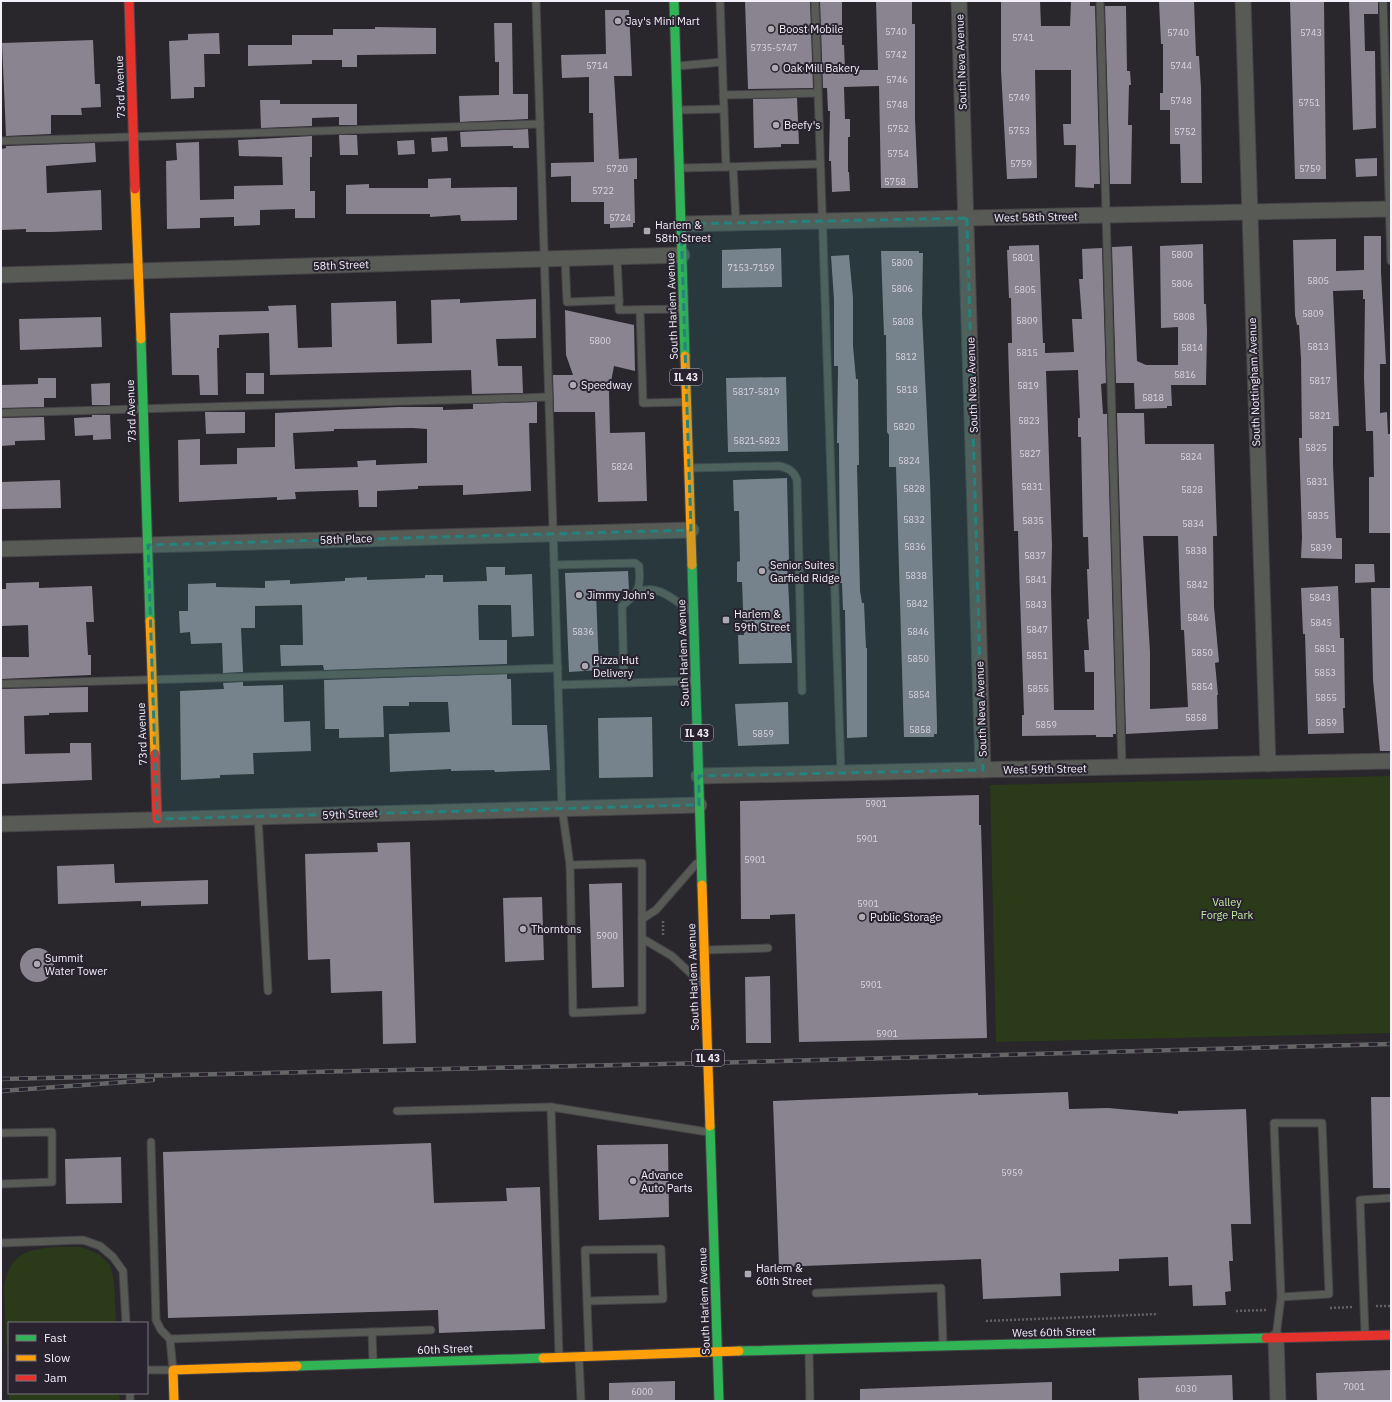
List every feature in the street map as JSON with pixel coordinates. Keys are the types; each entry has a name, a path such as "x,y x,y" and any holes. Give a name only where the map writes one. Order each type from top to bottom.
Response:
{"street":[{"name":"73rd Avenue","path":"129,1 157,819"},
{"name":"South Harlem Avenue","path":"674,1 719,1401"},
{"name":"South Neva Avenue","path":"959,1 967,218 983,770"},
{"name":"South Nottingham Avenue","path":"1242,1 1268,764"},
{"name":"West 58th Street","path":"681,224 1390,209"},
{"name":"58th Street","path":"1,275 682,255"},
{"name":"58th Place","path":"1,549 691,530"},
{"name":"West 59th Street","path":"699,776 1391,761"},
{"name":"59th Street","path":"1,824 700,804"},
{"name":"West 60th Street","path":"717,1352 1391,1335"},
{"path":"1276,1338 1278,1401"},
{"name":"60th Street","path":"173,1370 717,1352"},
{"path":"173,1370 174,1401"}],"lane":[{"path":"536,1 562,808 570,865 573,1013 642,1010 642,863 570,865"},
{"path":"720,1 726,167"},
{"path":"815,1 841,773"},
{"path":"1383,1 1391,261"},
{"path":"1100,4 1122,767"},
{"path":"676,66 722,62"},
{"path":"723,95 818,93"},
{"path":"677,110 724,109"},
{"path":"1,141 540,124"},
{"path":"679,168 820,164"},
{"path":"734,167 736,224"},
{"path":"617,257 619,310 684,309"},
{"path":"565,258 567,302 619,300"},
{"path":"640,310 643,402 687,402"},
{"path":"1,413 549,397"},
{"path":"689,468 779,466 791,470 795,475 797,480 802,691"},
{"path":"554,565 635,563 639,566 640,581 638,592"},
{"path":"624,683 622,606 638,592 650,588 660,591 693,612"},
{"path":"1,684 558,668"},
{"path":"558,685 695,680"},
{"path":"258,816 268,991"},
{"path":"642,919 656,910 701,858"},
{"path":"642,939 657,946 672,956 706,988"},
{"path":"704,950 768,948"},
{"path":"397,1111 551,1107 710,1132"},
{"path":"551,1107 559,1357"},
{"path":"1276,1338 1281,1297 1274,1123 1322,1122 1329,1294 1281,1297"},
{"path":"1,1134 52,1132 52,1182 1,1184"},
{"path":"148,1370 173,1370 170,1339 156,1320 151,1142"},
{"path":"1365,1336 1360,1200 1391,1198"},
{"path":"1,1243 83,1240 100,1246 113,1257 123,1272 126,1322"},
{"path":"587,1301 663,1299 661,1249 585,1250 589,1356"},
{"path":"816,1293 941,1288 943,1346"},
{"path":"170,1339 431,1330"},
{"path":"372,1332 373,1363"},
{"path":"809,1350 810,1401"},
{"path":"579,1357 581,1401"}],"path":[{"path":"662,919 663,942"},
{"path":"986,1321 1158,1314"}],"highlighted area":[{"path":"967,218 983,770 699,776 699,805 157,819 148,545 691,530 681,224"}],"green space":[{"name":"Valley Forge Park","path":"1391,776 1391,1033 996,1042 990,785"},
{"path":"81,1247 100,1255 110,1265 114,1282 116,1322 8,1322 8,1378 4,1287 7,1276 10,1267 21,1255 37,1249"},
{"path":"9,1394 119,1394 120,1401 9,1401"}],"building":[{"path":"745,1 810,1 813,88 748,89"},
{"path":"820,1 842,1 842,45 844,45 845,70 878,70 876,1 912,1 912,24 915,24 915,119 918,188 881,188 879,86 844,87 845,119 850,119 850,137 848,137 848,172 850,191 832,192 831,161 829,161 830,111 828,111 827,88 823,88"},
{"path":"1001,1 1040,1 1041,26 1070,26 1071,1 1090,2 1090,6 1095,6 1100,184 1094,184 1094,188 1075,187 1076,145 1064,145 1063,124 1071,124 1071,70 1035,70 1037,178 1007,179 1001,70"},
{"path":"1159,1 1194,1 1196,56 1199,56 1201,88 1202,183 1181,183 1180,144 1170,144 1170,110 1160,110 1160,93 1163,93 1163,44 1161,44"},
{"path":"1290,1 1324,1 1326,179 1295,179"},
{"path":"1349,1 1378,1 1378,14 1364,14 1365,51 1375,51 1376,128 1353,130"},
{"path":"1105,6 1126,6 1127,71 1130,71 1131,85 1129,85 1128,125 1132,125 1131,184 1110,184"},
{"path":"605,10 629,10 632,76 614,76 619,159 637,158 637,179 634,179 635,223 633,223 633,227 610,228 610,224 604,224 604,202 571,202 571,176 551,177 551,163 594,162 593,113 589,113 589,77 562,78 561,55 606,54"},
{"path":"494,23 512,23 513,94 528,94 528,119 460,122 459,96 499,95 499,62 495,62"},
{"path":"375,27 436,28 436,54 357,55 357,67 342,67 342,60 312,60 312,64 248,66 248,45 292,45 292,35 333,35 333,29 375,29"},
{"path":"219,33 220,54 204,54 205,87 194,87 194,98 171,99 169,41 188,40 188,34"},
{"path":"93,40 95,84 100,84 101,107 81,108 82,115 51,115 51,134 6,136 2,43"},
{"name":"Beefy's","path":"797,98 799,144 781,144 781,147 754,148 753,99"},
{"path":"260,100 280,100 280,104 357,104 357,125 339,125 339,117 312,118 312,126 261,128"},
{"path":"528,129 529,148 513,148 513,146 461,147 460,132"},
{"path":"339,135 357,135 358,155 340,155"},
{"path":"312,136 312,157 310,157 310,191 315,191 315,218 295,218 295,209 260,210 260,225 234,226 234,217 200,218 200,228 167,229 166,161 177,160 176,143 199,142 200,200 234,199 234,186 283,185 282,157 239,156 238,140"},
{"path":"447,137 448,151 432,152 431,138"},
{"path":"414,140 415,154 398,155 397,141"},
{"path":"95,143 96,162 46,166 47,193 101,190 102,230 26,232 26,229 1,230 1,149 6,148 6,146"},
{"path":"1377,158 1377,176 1356,177 1355,159"},
{"path":"451,178 451,188 517,187 517,220 461,221 460,215 430,217 430,214 346,214 346,185 369,184 369,188 428,188 428,179"},
{"path":"1364,236 1381,236 1381,272 1386,364 1380,364 1380,413 1387,412 1388,434 1391,434 1390,533 1369,533 1369,477 1374,477 1373,431 1366,431 1364,378 1365,299 1363,299 1363,290 1333,291 1339,426 1333,426 1333,464 1336,538 1342,538 1342,559 1301,558 1302,537 1299,438 1302,438 1301,359 1299,325 1297,325 1295,315 1293,240 1336,239 1336,271 1364,270"},
{"path":"1203,244 1204,304 1206,304 1207,331 1206,385 1171,385 1172,406 1167,406 1167,408 1135,409 1134,383 1116,383 1112,247 1132,246 1137,361 1146,365 1178,365 1178,327 1161,328 1160,246"},
{"path":"1039,245 1043,343 1045,343 1045,353 1074,352 1072,319 1082,319 1079,279 1083,279 1082,249 1102,248 1106,383 1101,384 1103,414 1107,414 1116,734 1113,734 1113,737 1096,737 1096,735 1022,736 1022,715 1024,715 1018,531 1014,531 1008,343 1012,343 1011,298 1009,298 1007,250 1009,250 1009,246","holes":["1078,370 1080,418 1078,418 1078,437 1081,437 1083,537 1088,537 1089,569 1087,569 1089,619 1087,619 1089,650 1084,650 1085,672 1094,672 1094,710 1054,710 1051,591 1052,545 1046,371"]},
{"path":"781,248 782,287 722,288 722,250"},
{"path":"881,251 919,251 919,253 923,253 922,313 930,481 937,724 937,734 934,734 934,737 904,737 896,467 889,467 889,435 887,432 886,335 884,335"},
{"path":"849,255 853,298 853,346 856,379 858,379 859,465 857,465 860,591 862,603 864,603 867,648 867,737 847,738 845,610 843,610 842,583 840,583 839,443 837,443 838,366 834,366 834,299 831,256"},
{"path":"460,299 460,303 536,299 536,338 496,339 498,366 522,366 523,393 472,394 471,370 270,375 269,333 219,335 219,348 217,348 218,395 200,395 199,375 172,375 170,313 269,311 268,306 296,305 298,348 332,347 331,303 396,301 397,344 432,343 431,300"},
{"path":"565,310 634,325 635,371 614,366 609,392 610,433 645,432 647,501 598,502 595,412 554,412 553,375 573,375 566,355"},
{"path":"101,317 102,347 20,350 19,319"},
{"path":"246,373 264,373 264,394 246,394"},
{"path":"786,377 788,451 728,452 726,378"},
{"path":"38,378 56,378 56,398 44,398 44,407 1,408 1,385 38,384"},
{"path":"110,383 110,405 92,405 91,384"},
{"path":"537,402 537,423 529,423 531,491 463,495 463,485 418,486 418,489 377,491 377,507 359,507 358,490 295,492 296,499 277,500 277,497 179,502 178,440 200,439 200,465 237,464 237,448 275,447 275,413 398,407 443,407 443,410 473,409 473,404","holes":["334,429 427,429 427,463 376,465 376,460 357,461 358,467 295,469 293,433 334,431"]},
{"path":"205,412 245,412 245,433 206,434"},
{"path":"1117,413 1144,413 1145,444 1214,444 1217,536 1213,536 1214,607 1219,662 1215,663 1218,695 1218,729 1126,734","holes":["1143,536 1178,536 1181,630 1184,630 1188,707 1150,709 1150,652"]},
{"path":"92,415 110,415 111,439 93,440 93,435 75,436 74,418 92,417"},
{"path":"44,417 45,440 15,441 15,445 1,446 1,418"},
{"name":"Senior Suites Garfield Ridge","path":"787,478 789,560 787,560 792,663 739,664 738,635 744,635 742,582 737,582 737,562 740,561 739,511 734,511 733,480"},
{"path":"60,480 61,508 1,509 1,482"},
{"path":"1355,564 1374,564 1375,582 1355,583"},
{"path":"486,567 505,567 505,575 532,574 534,636 512,637 511,605 478,605 479,640 507,640 507,664 324,670 323,665 281,666 280,645 303,645 302,605 255,606 255,628 241,628 243,672 223,673 222,643 191,644 190,632 180,633 179,611 188,611 188,584 216,583 216,587 265,588 265,581 290,580 290,584 345,581 345,578 367,577 367,580 425,578 425,575 443,575 443,582 487,581"},
{"path":"628,571 629,591 596,593 599,670 569,672 565,573"},
{"path":"39,582 39,588 92,586 94,622 86,622 88,655 91,655 91,675 1,679 1,657 29,657 28,625 1,626 1,589 6,589 6,583"},
{"path":"1338,586 1340,638 1344,638 1344,733 1308,734 1305,634 1303,634 1301,588"},
{"path":"1371,588 1390,588 1391,751 1380,751 1373,680"},
{"path":"507,674 507,679 511,679 512,725 547,725 550,770 495,772 494,770 451,771 451,769 390,772 389,734 450,732 448,702 409,702 409,706 383,706 384,737 339,738 339,729 325,729 324,680"},
{"path":"243,682 243,686 283,685 284,722 310,721 311,751 253,753 254,774 220,775 220,778 181,780 180,691 224,689 223,683"},
{"path":"88,687 88,712 49,713 49,715 24,716 25,754 70,753 70,743 91,743 92,780 1,784 1,689"},
{"path":"788,702 789,744 738,746 735,704"},
{"path":"652,717 653,777 599,778 598,718"},
{"path":"979,795 987,1038 799,1042 795,914 770,915 770,919 741,919 740,801"},
{"path":"410,842 416,1043 383,1044 382,991 331,993 330,959 308,960 305,854 378,852 377,843"},
{"path":"114,864 115,883 208,880 208,904 141,906 141,901 58,904 57,866"},
{"name":"Thorntons","path":"622,883 624,987 592,988 589,884"},
{"name":"Thorntons","path":"542,897 544,960 505,962 503,898"},
{"name":"Summit Water Tower","path":"34,948 40,948 49,953 53,959 53,971 49,977 40,982 34,982 25,977 20,968 20,962 25,953"},
{"path":"770,976 771,1043 746,1043 745,977"},
{"path":"1068,1092 1069,1109 1108,1108 1178,1114 1178,1111 1246,1109 1251,1224 1231,1224 1233,1261 1229,1261 1231,1291 1225,1292 1226,1305 1193,1306 1192,1285 1169,1286 1168,1257 1119,1259 1119,1271 1060,1273 1061,1296 983,1299 981,1259 779,1267 773,1101 978,1093 978,1095"},
{"path":"1371,1097 1391,1097 1391,1188 1373,1188"},
{"path":"431,1143 434,1203 507,1201 506,1188 540,1187 545,1329 439,1333 438,1310 168,1318 163,1152"},
{"name":"Advance Auto Parts","path":"668,1144 669,1217 599,1220 597,1145"},
{"path":"121,1157 122,1203 66,1204 65,1159"},
{"path":"1391,1370 1391,1401 1317,1401 1316,1373"},
{"path":"1232,1375 1233,1401 1139,1401 1138,1378"},
{"path":"675,1381 675,1401 609,1401 609,1383"},
{"path":"1052,1382 1052,1401 860,1401 860,1389"}],"railway":[{"path":"1,1079 708,1063 1391,1044"},
{"path":"1,1091 153,1080"}],"traffic: fast":[{"path":"674,1 685,356"},
{"path":"141,339 150,621"},
{"path":"692,565 702,885"},
{"path":"710,1126 719,1401"},
{"path":"739,1351 1266,1338"},
{"path":"297,1366 543,1358"}],"traffic: slow":[{"path":"135,189 141,339"},
{"path":"685,356 692,565"},
{"path":"150,621 155,754"},
{"path":"702,885 710,1126"},
{"path":"543,1358 739,1351"},
{"path":"174,1401 173,1370 297,1366"}],"traffic: jam":[{"path":"129,1 135,189"},
{"path":"155,754 157,819"},
{"path":"1266,1338 1391,1335"}],"place":[{"name":"Jay's Mini Mart","path":"618,21"},
{"name":"Boost Mobile","path":"771,29"},
{"name":"Oak Mill Bakery","path":"775,68"},
{"name":"Beefy's","path":"776,125"},
{"name":"Harlem & 58th Street","path":"647,231"},
{"name":"Speedway","path":"573,385"},
{"name":"Senior Suites Garfield Ridge","path":"762,571"},
{"name":"Jimmy John's","path":"579,595"},
{"name":"Harlem & 59th Street","path":"726,620"},
{"name":"Pizza Hut Delivery","path":"585,666"},
{"name":"Public Storage","path":"862,917"},
{"name":"Thorntons","path":"523,929"},
{"name":"Summit Water Tower","path":"37,964"},
{"name":"Advance Auto Parts","path":"633,1181"},
{"name":"Harlem & 60th Street","path":"748,1274"}]}
